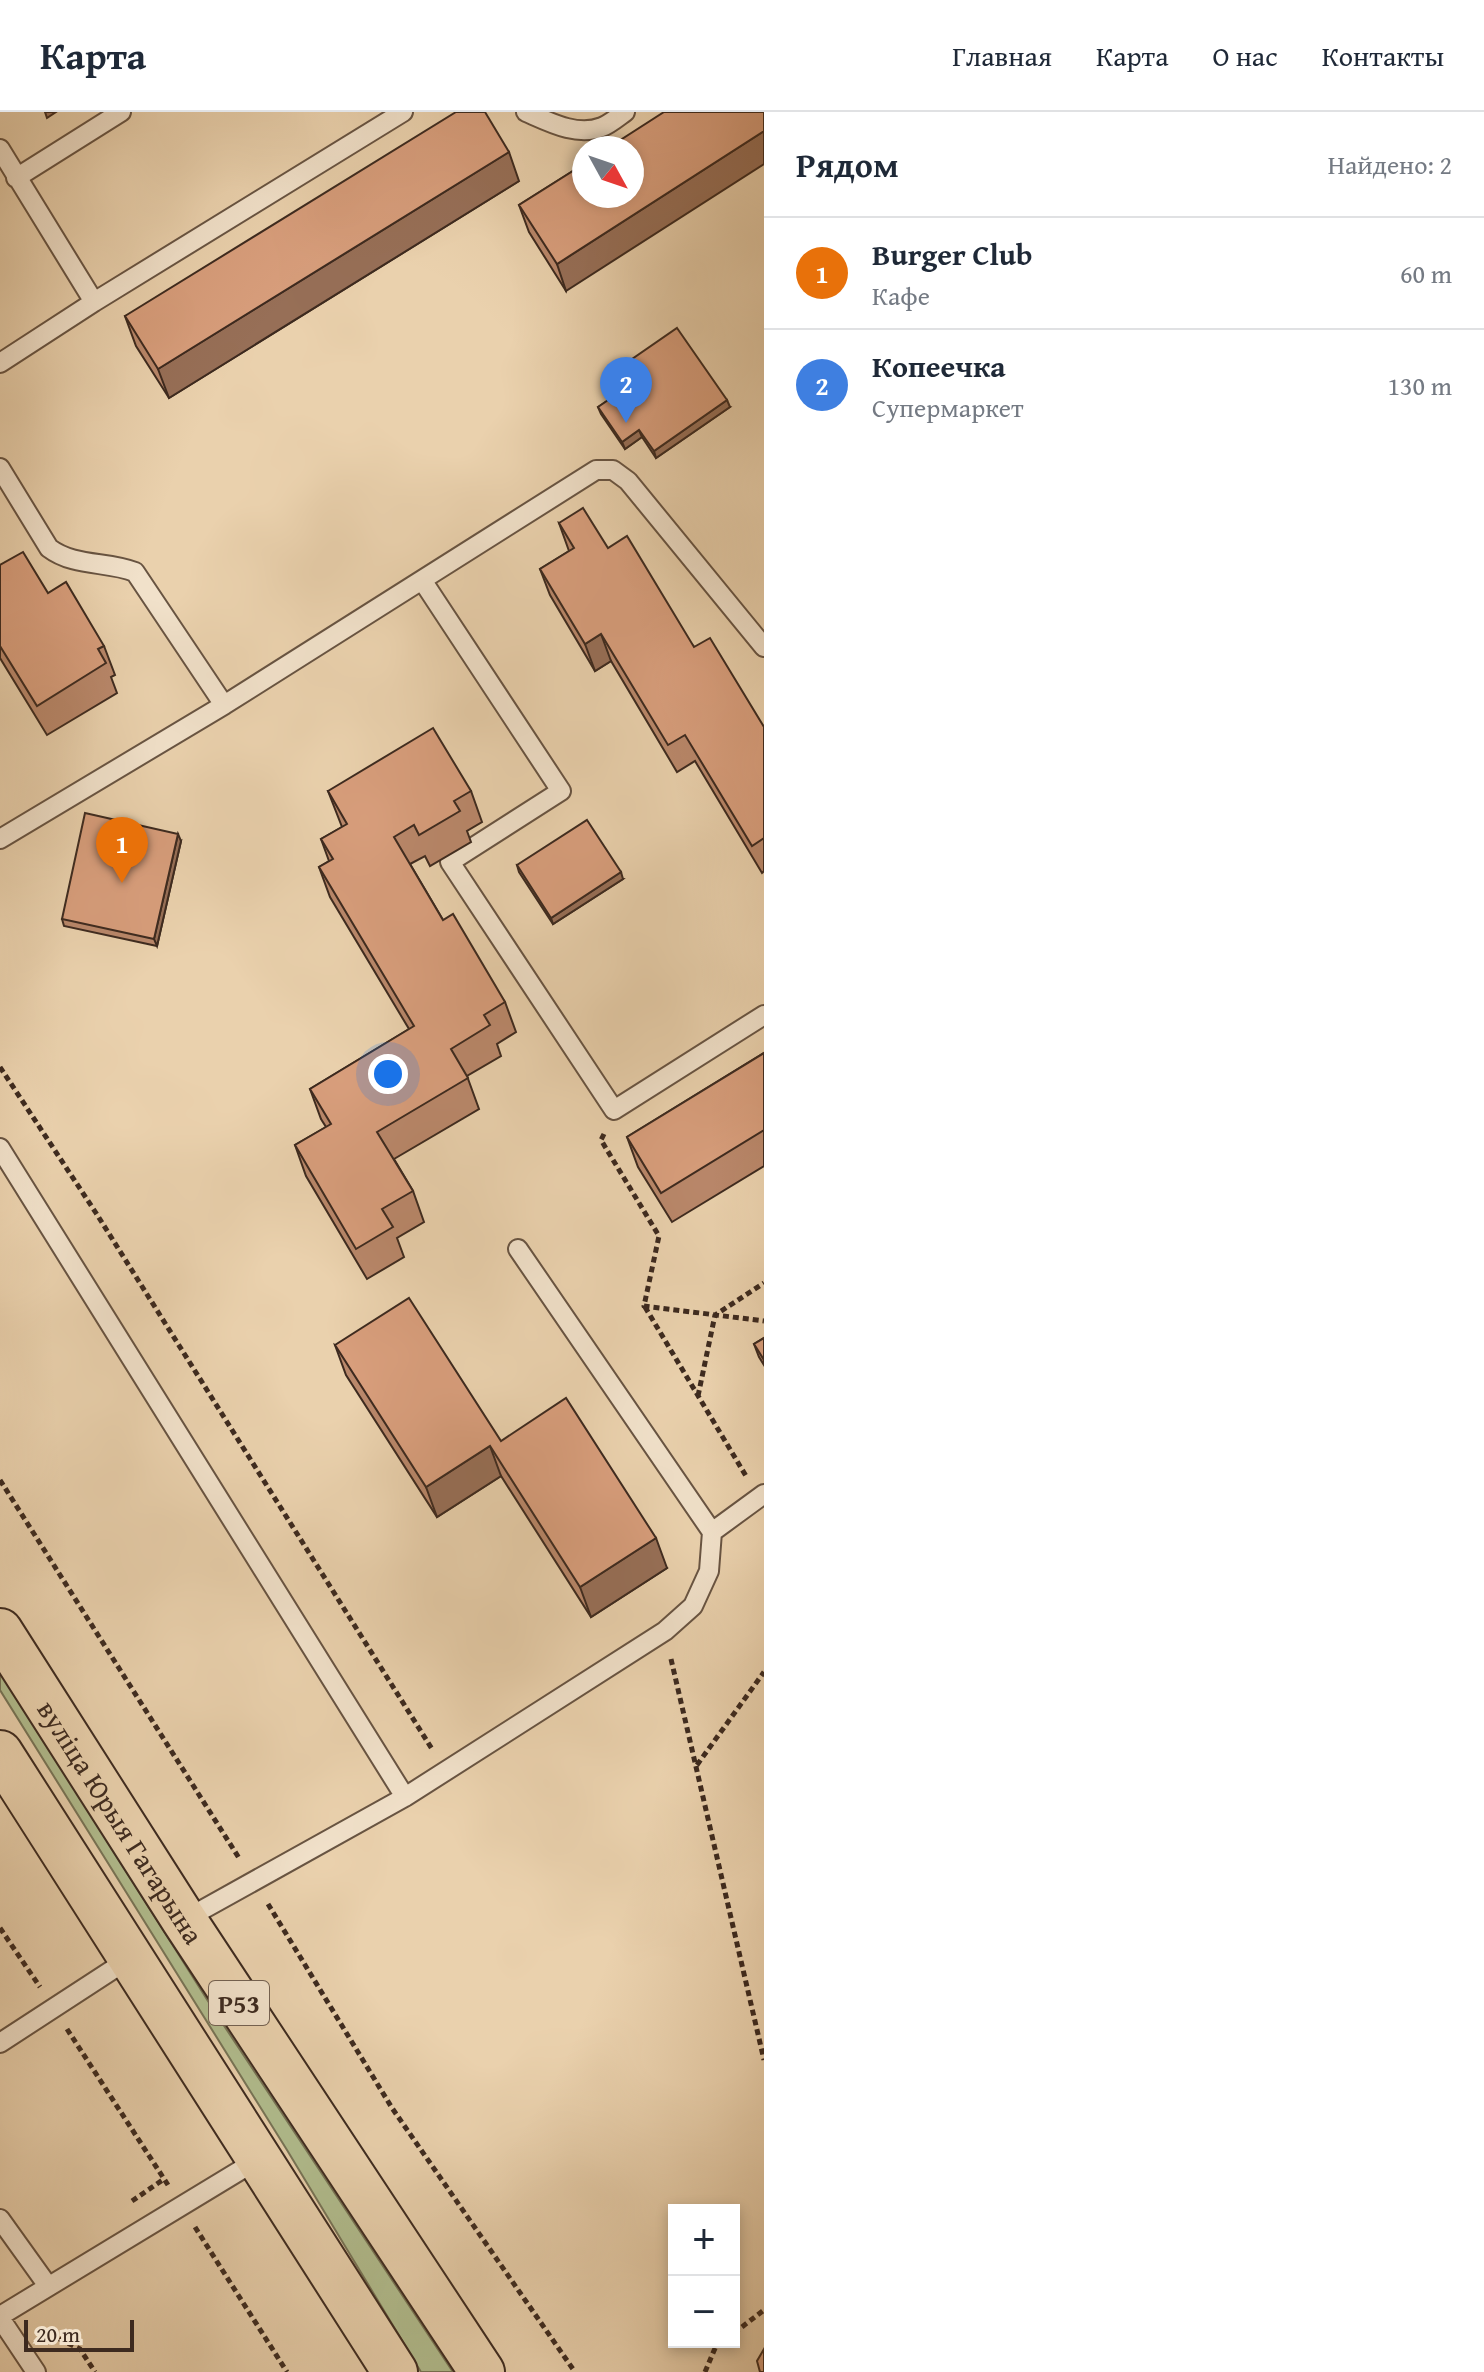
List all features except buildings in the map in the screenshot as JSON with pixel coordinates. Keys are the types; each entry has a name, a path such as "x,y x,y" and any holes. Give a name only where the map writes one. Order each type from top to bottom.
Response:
{"main road":[{"name":"вуліца Юрыя Гагарына","path":"0,1631 184,1920 482,2372"},
{"name":"Р53","path":"0,1753 395,2372"}],"lane":[{"path":"16,178 121,112"},
{"path":"0,363 403,112"},
{"path":"526,112 586,130 602,127 625,112"},
{"path":"0,149 94,302"},
{"path":"0,468 49,548 59,556 135,572 224,705"},
{"path":"0,839 224,705 596,470 613,470 628,481 764,647"},
{"path":"422,580 561,791 450,862 614,1110 764,1015"},
{"path":"0,1148 405,1797"},
{"path":"184,1920 405,1797 665,1631 693,1606 709,1571 712,1532 518,1249"},
{"path":"712,1532 762,1496"},
{"path":"0,2043 132,1957"},
{"path":"36,2372 2,2316 259,2159"},
{"path":"0,2219 48,2286"}],"path":[{"path":"0,1067 96,1213 445,1770"},
{"path":"614,1110 601,1140 659,1236 644,1306 762,1496"},
{"path":"698,1396 715,1315 764,1283"},
{"path":"644,1306 764,1321"},
{"path":"0,1480 255,1882 392,2108 575,2372"},
{"path":"665,1631 764,2060"},
{"path":"696,1766 764,1672"},
{"path":"0,1928 287,2372"},
{"path":"740,2328 764,2310"},
{"path":"2,2316 80,2349 95,2372"},
{"path":"705,2372 715,2348"}],"green space":[{"path":"0,1671 213,2009 453,2372 421,2372 287,2150 0,1690"}],"place":[{"name":"Копеечка","path":"626,423"},
{"name":"Burger Club","path":"122,883"}]}
